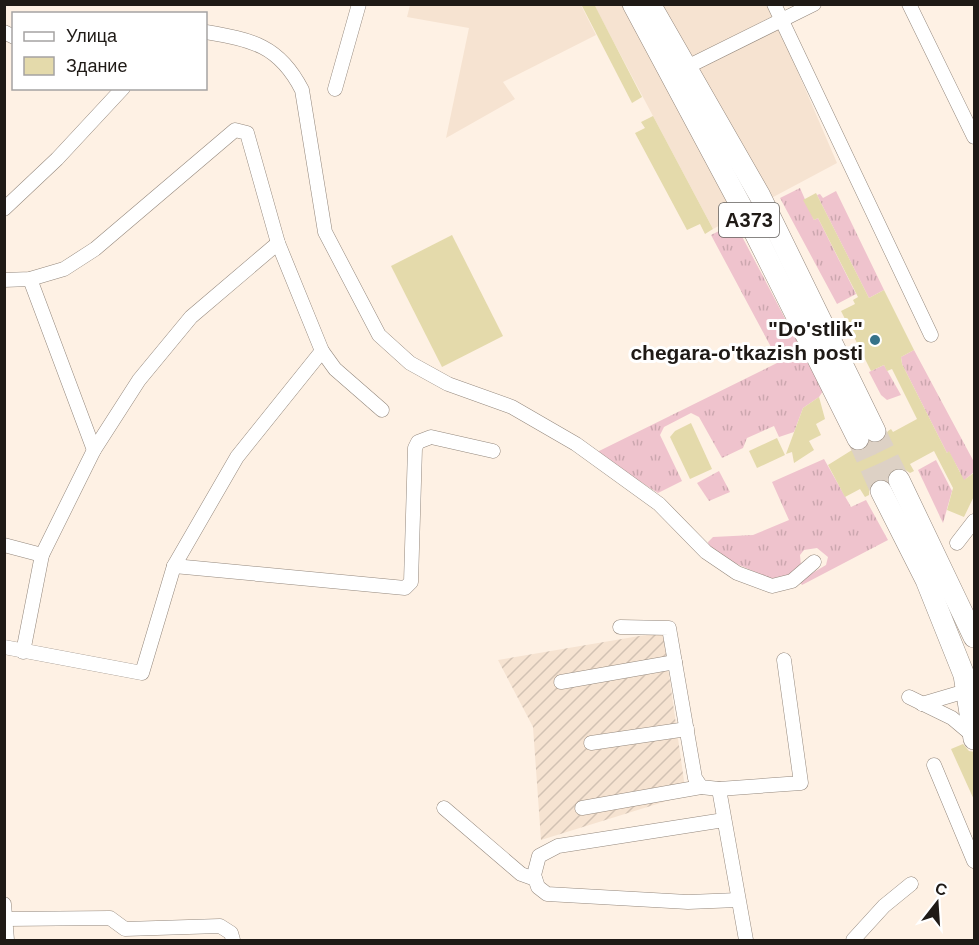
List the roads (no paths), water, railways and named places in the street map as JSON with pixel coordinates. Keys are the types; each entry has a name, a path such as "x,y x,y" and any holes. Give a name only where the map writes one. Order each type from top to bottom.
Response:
{"highway":[{"name":"A373","path":"633,4 866,435 760,196 650,4"},
{"path":"890,485 915,537 975,637"},
{"path":"915,537 926,580 964,675 972,736"}],"street":[{"path":"335,89 359,4"},
{"path":"774,4 780,22 931,335"},
{"path":"685,68 814,4"},
{"path":"909,4 975,137"},
{"path":"207,32 237,38 276,53 292,71 302,90 325,232 379,335 410,363 448,384 512,406 576,444 659,504 706,552 737,573 772,586 792,582 814,562"},
{"path":"4,209 57,159 121,90"},
{"path":"4,280 30,279 64,269 95,249 235,130 248,133 278,243 322,351 335,369 382,410"},
{"path":"23,652 42,555 94,450 139,380 191,317 278,243"},
{"path":"30,279 94,450"},
{"path":"4,647 142,673 174,566 237,457 322,351"},
{"path":"174,566 405,588 411,582 415,448 418,442 430,437 493,451"},
{"path":"957,543 975,521"},
{"path":"4,545 42,555"},
{"path":"620,627 669,628 695,778 701,787"},
{"path":"582,808 701,787 719,789 801,783 784,660"},
{"path":"561,682 675,662"},
{"path":"922,704 966,691"},
{"path":"909,698 952,718 972,736"},
{"path":"591,743 687,729"},
{"path":"934,765 975,861"},
{"path":"719,789 746,940"},
{"path":"444,808 521,874 535,879"},
{"path":"724,820 558,846 545,851 536,859 535,879 538,887 548,894 677,901 738,900"},
{"path":"853,940 884,906 911,884"},
{"path":"4,904 7,940"},
{"path":"6,919 110,918 126,935 220,926 231,933 232,940"}],"tunnel":[{"path":"875,431 899,480"},
{"path":"858,439 881,491"}],"place":[{"name":"\"Do'stlik\" chegara-o'tkazish posti","path":"875,340"}]}
